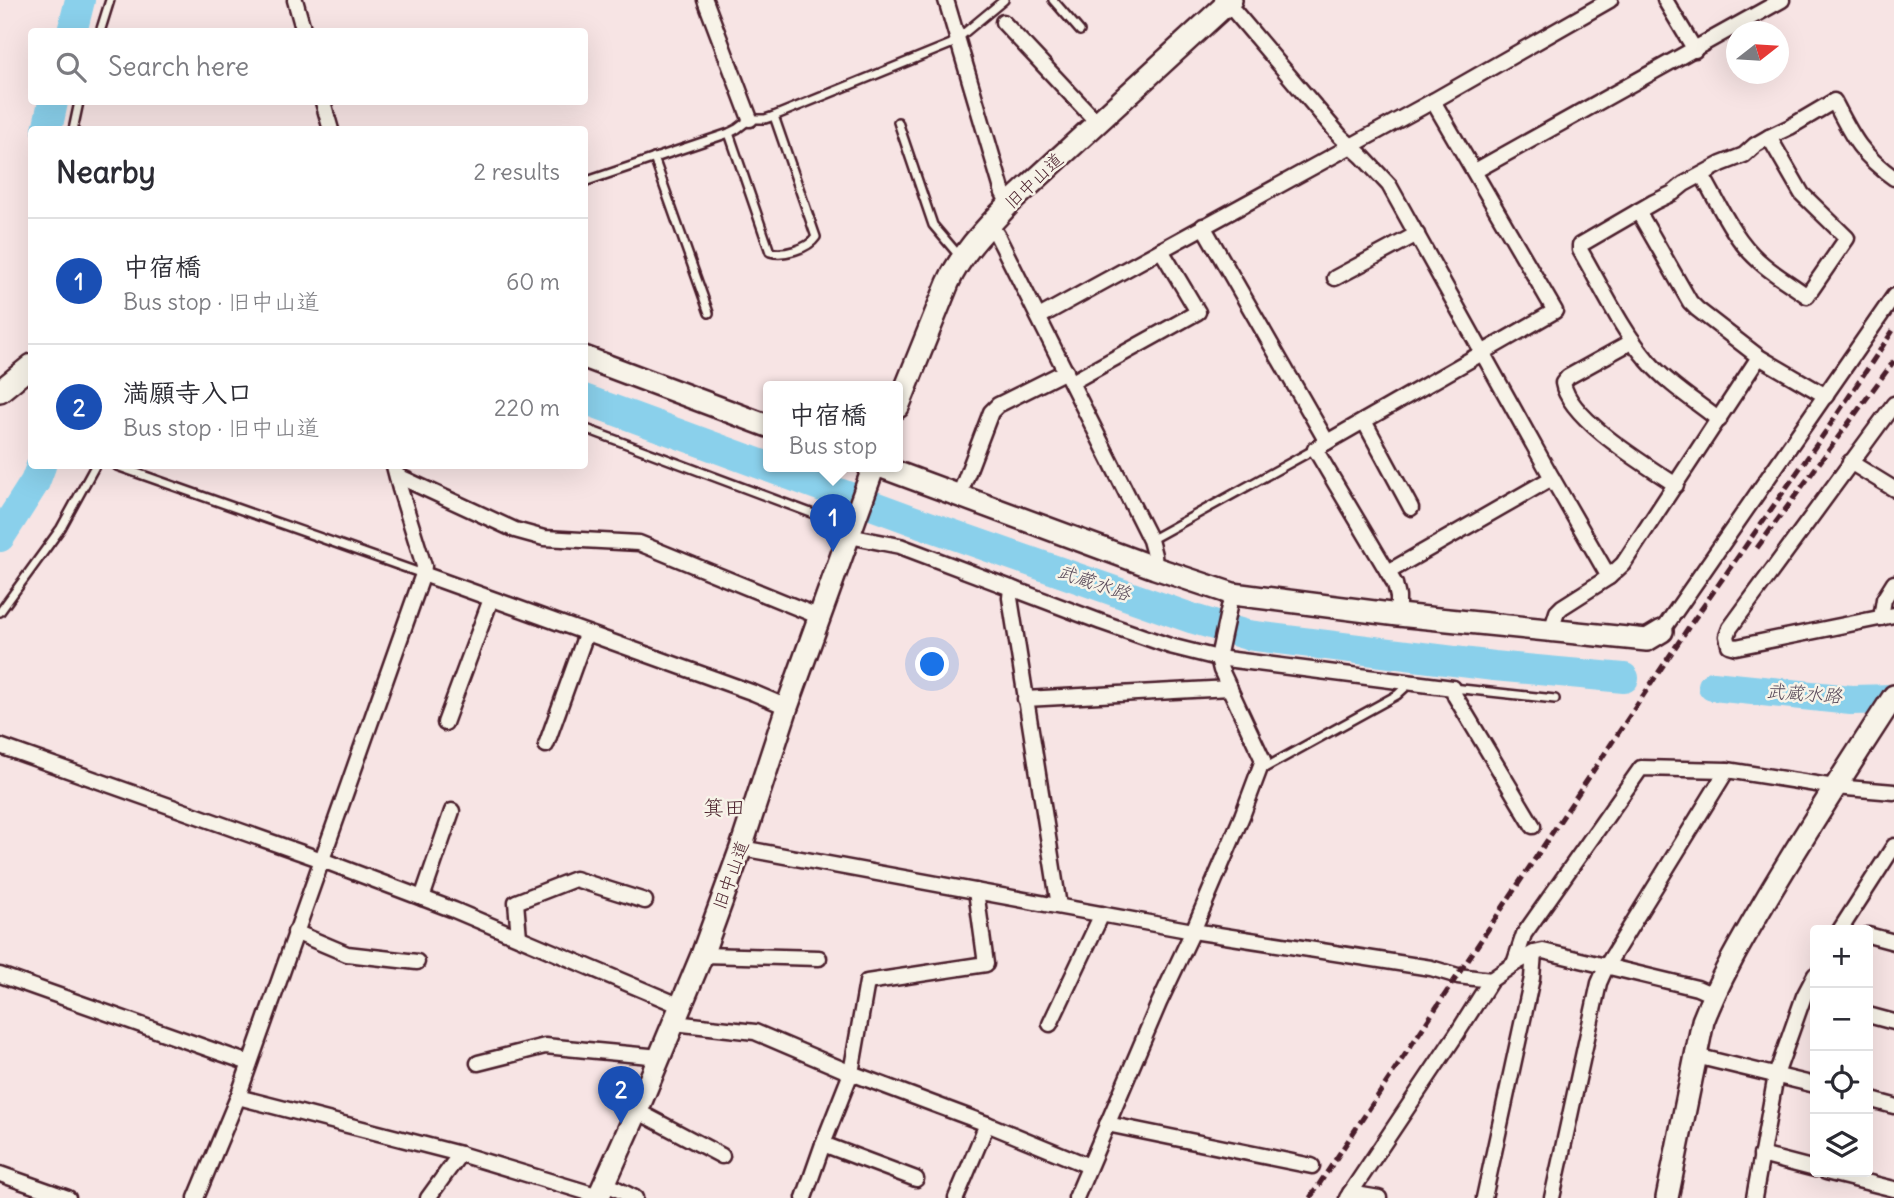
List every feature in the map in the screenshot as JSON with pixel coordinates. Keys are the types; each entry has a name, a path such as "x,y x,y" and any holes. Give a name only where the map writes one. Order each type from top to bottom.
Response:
{"street":[{"path":"296,0 303,28"},
{"path":"705,0 750,119"},
{"path":"946,0 1003,193 1009,204"},
{"path":"1039,317 1433,101 1610,0"},
{"path":"1665,0 1695,50"},
{"path":"1475,171 1782,0"},
{"path":"1226,2 1340,136 1389,186 1609,577"},
{"name":"旧中山道","path":"903,395 948,283 961,259 1009,204 1226,2"},
{"path":"1003,22 1097,122"},
{"path":"1321,445 1555,311 1433,101"},
{"path":"1719,420 1648,362 1580,250 1580,245 1673,193 1684,184 1744,155 1755,145 1834,101 1861,149 1894,178"},
{"path":"324,105 330,126"},
{"path":"1702,175 1743,243 1759,261 1807,296 1847,238 1802,194 1769,137"},
{"path":"1638,211 1690,302 1697,309 1759,357 1826,396"},
{"path":"990,225 997,234 1150,540 1155,568"},
{"path":"1203,226 1395,584 1398,615"},
{"path":"1335,278 1417,234"},
{"path":"959,496 991,412 998,405 1069,377 1198,312 1161,250"},
{"path":"884,472 959,496 1155,568 1231,600 1647,640 1662,631 1894,296"},
{"path":"1633,341 1568,377 1563,383 1565,391 1610,441 1676,485"},
{"path":"1551,631 1562,607 1609,577 1623,564 1759,357"},
{"path":"588,358 763,424"},
{"path":"0,391 28,368"},
{"path":"1894,404 1730,628 1727,636 1729,645 1736,647 1887,617 1884,599 1894,583"},
{"path":"1364,421 1411,508"},
{"path":"1850,462 1894,489"},
{"path":"197,1198 238,1097 422,574 424,566 396,471"},
{"path":"396,471 516,530 544,538 639,543 820,617"},
{"name":"旧中山道","path":"601,1192 702,955 741,848 787,707 874,472"},
{"path":"1388,572 1552,478"},
{"path":"851,529 1170,646 1452,688 1533,826"},
{"path":"422,574 787,707"},
{"path":"1012,588 1010,598 1059,906"},
{"path":"445,723 491,599"},
{"path":"1076,1198 1158,1003 1193,931 1263,760 1230,688 1219,652 1231,600"},
{"path":"546,745 586,634"},
{"path":"1025,699 1230,688"},
{"path":"1667,1198 1703,1021 1713,995 1728,963 1778,878 1894,696"},
{"path":"0,746 422,898 519,937 677,1015 755,1032 851,1073 1089,1166"},
{"path":"1514,964 1524,934 1641,768 1727,770 1835,787 1894,792"},
{"path":"1552,1198 1599,984 1607,965 1727,770"},
{"path":"422,898 452,811"},
{"path":"741,848 1193,931 1431,968 1458,976 1491,980"},
{"path":"1846,925 1893,849"},
{"path":"519,937 516,902 575,879 645,901"},
{"path":"804,1198 851,1073 867,982 986,964 976,891"},
{"path":"1050,1024 1102,914"},
{"path":"295,932 347,954 417,962"},
{"path":"1873,936 1894,942"},
{"path":"1348,1196 1491,980 1514,964 1543,951 1697,988 1713,995"},
{"path":"1484,1198 1532,978 1534,953"},
{"path":"702,955 819,958"},
{"path":"0,975 249,1063"},
{"path":"1754,1198 1776,1075 1810,999"},
{"path":"1873,1017 1894,1022"},
{"path":"478,1063 545,1046 660,1057"},
{"path":"1696,1056 1810,1084"},
{"path":"238,1097 601,1192 635,1198"},
{"path":"1873,1100 1894,1106"},
{"path":"637,1111 722,1156"},
{"path":"956,1198 987,1124"},
{"path":"1107,1124 1312,1166"},
{"path":"823,1144 916,1180"},
{"path":"428,1198 460,1154"},
{"path":"1761,1155 1810,1168"},
{"path":"0,1174 68,1198"},
{"path":"1846,1177 1894,1189"},
{"path":"1348,1196 1379,1198"}],"lane":[{"path":"101,28 110,0"},
{"path":"588,181 729,133 750,119 774,116 951,44 1004,0"},
{"path":"1053,0 1080,31"},
{"path":"74,126 78,105"},
{"path":"729,133 770,252 779,255 812,243 816,237 774,116"},
{"path":"898,122 933,225 961,259"},
{"path":"654,158 709,313"},
{"path":"588,430 851,529"},
{"path":"1150,540 1321,445"},
{"path":"0,612 61,528 93,469"},
{"path":"125,469 422,574"},
{"path":"1259,771 1396,695 1411,683"},
{"path":"1452,688 1555,699"}],"waterway":[{"path":"73,28 80,0"},
{"path":"48,126 52,105"},
{"name":"武蔵水路","path":"588,400 763,465"},
{"path":"0,537 35,482 40,469"},
{"name":"武蔵水路","path":"782,472 1194,619 1247,635 1494,666 1624,678"},
{"name":"武蔵水路","path":"1713,686 1851,700 1894,699"}],"railway":[{"path":"1310,1198 1688,628 1894,329"},
{"path":"1757,548 1894,361"}],"place":[{"name":"中宿橋","path":"833,552"},
{"name":"満願寺入口","path":"621,1124"}],"district":[{"name":"箕田","path":"724,808"}]}
